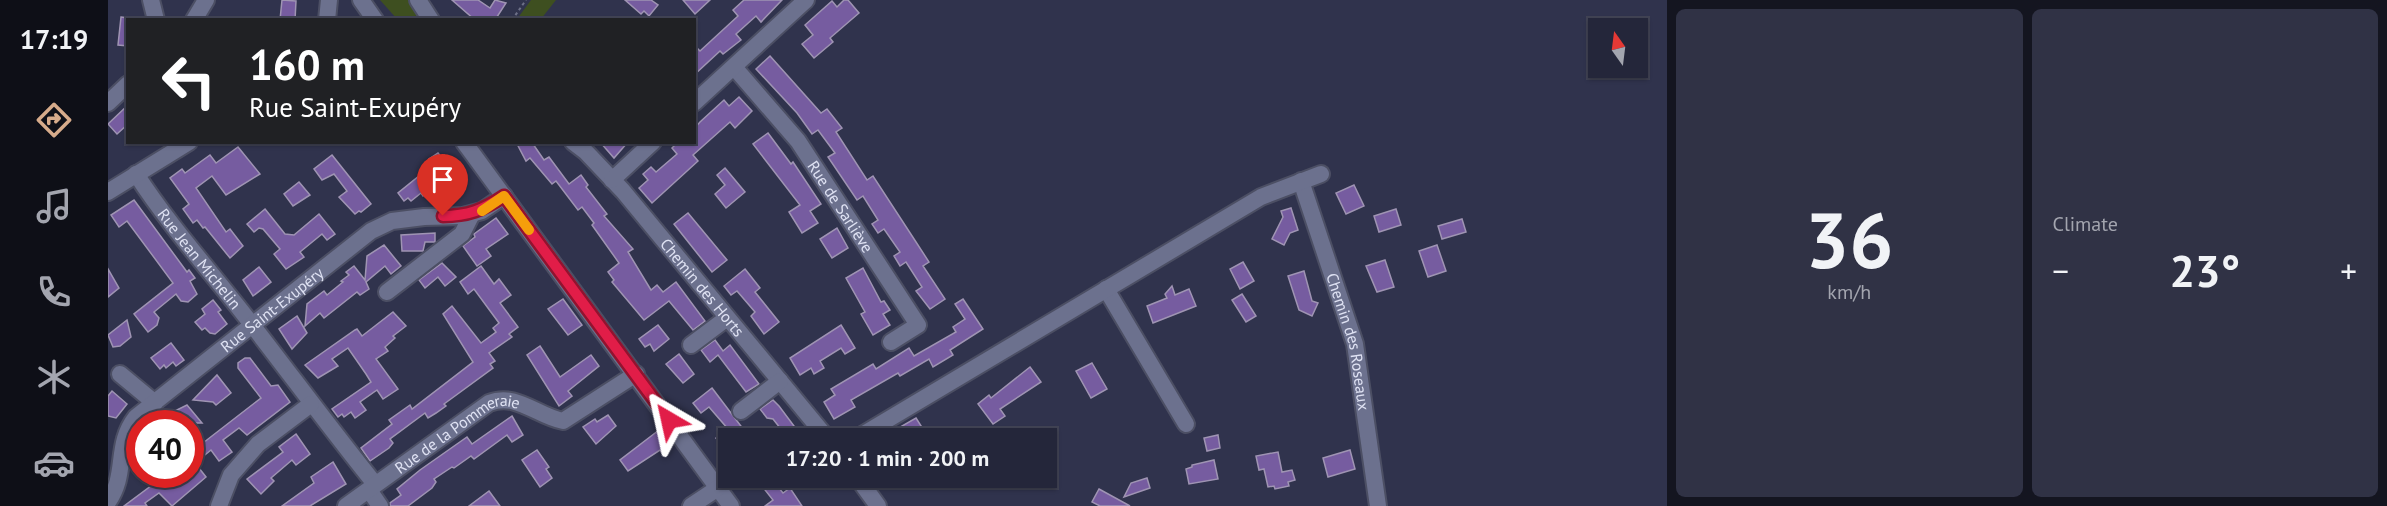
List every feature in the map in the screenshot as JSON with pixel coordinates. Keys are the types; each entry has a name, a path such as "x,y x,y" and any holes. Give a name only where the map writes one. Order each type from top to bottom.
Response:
{"street":[{"path":"151,0 156,18"},
{"path":"195,18 206,0"},
{"path":"327,18 329,0"},
{"path":"361,0 374,18"},
{"path":"418,0 430,18"},
{"path":"696,101 806,0"},
{"name":"Rue de Sarliève","path":"734,67 798,141 918,326 891,342"},
{"path":"108,103 126,86"},
{"path":"108,192 186,144"},
{"path":"465,144 731,506"},
{"name":"Chemin des Horts","path":"575,144 612,180 819,428"},
{"path":"612,180 650,144"},
{"name":"Rue Jean Michelin","path":"136,174 162,214 253,325 372,487 381,506"},
{"path":"874,428 1261,197 1321,174"},
{"name":"Chemin des Roseaux","path":"1301,181 1354,344 1378,506"},
{"name":"Rue Saint-Exupéry","path":"108,502 119,485 125,435 136,417 371,231 392,221 472,214 482,211 504,196"},
{"path":"387,292 462,234 472,214"},
{"path":"1106,289 1186,424"},
{"path":"691,345 727,318"},
{"path":"120,374 155,403"},
{"name":"Rue de la Pommeraie","path":"346,506 489,403 500,398 511,399 551,419 563,421 636,374"},
{"path":"741,411 780,381"},
{"path":"219,506 231,475 258,444 311,404"},
{"path":"692,506 718,488"},
{"path":"864,488 878,506"}],"path":[{"path":"513,18 526,0"}],"green space":[{"path":"380,0 412,0 425,18 396,18"},
{"path":"531,0 556,0 542,18 518,18"}],"building":[{"path":"282,0 296,1 295,18 280,18"},
{"path":"452,0 478,0 490,8 495,0 506,3 496,18 473,18"},
{"path":"625,0 651,0 658,5 649,16 644,11 641,14"},
{"path":"683,0 710,0 695,14"},
{"path":"744,0 782,0 761,22 756,16 736,34 741,40 723,54 720,51 696,73 696,47 700,51 738,16 733,10"},
{"path":"844,0 848,0 859,13 830,38 833,42 814,58 802,44 813,35 805,25 832,1 837,7"},
{"path":"121,17 128,18 126,18 126,46 118,45"},
{"path":"770,56 821,113 827,109 842,128 836,132 867,180 873,176 929,262 923,266 945,299 930,309 916,291 922,287 906,262 900,266 894,256 900,252 884,229 878,233 872,224 878,220 863,196 857,200 828,157 835,153 818,130 812,134 797,113 756,69"},
{"path":"739,97 752,111 735,128 730,122 693,155 698,161 652,203 639,188 648,180 643,174 651,167 656,172 677,154 672,148 676,144 696,144 696,127 700,122 724,100 729,106"},
{"path":"126,107 126,126 117,134 108,124"},
{"path":"768,133 791,164 793,162 821,204 810,211 818,223 802,233 789,212 800,205 753,144"},
{"path":"517,144 533,144 544,160 549,157 569,184 581,175 588,185 586,187 607,214 604,216 633,249 628,252 651,290 657,285 663,292 676,282 705,321 693,330 669,301 644,320 612,282 614,280 608,272 619,263 592,225 594,223 582,207 578,210 556,181 552,184 530,158 526,161"},
{"path":"602,144 626,144 614,158"},
{"path":"238,147 260,174 226,195 212,176 196,188 226,232 230,229 243,246 230,258 205,227 203,228 197,220 193,223 183,209 189,204 170,178 182,169 185,173 210,155 216,163"},
{"path":"438,153 441,157 444,155 463,182 449,193 441,182 423,196 421,193 411,201 408,198 404,201 398,193 430,167 432,163 429,159"},
{"path":"332,155 371,204 361,212 355,214 339,197 347,191 334,174 322,180 314,169"},
{"path":"725,168 745,192 726,208 715,194 725,185 717,175"},
{"path":"299,182 310,195 293,206 284,194"},
{"path":"1354,185 1364,206 1346,214 1336,193"},
{"path":"134,200 187,272 189,270 195,278 190,281 197,294 188,302 181,301 176,294 154,312 159,318 157,325 148,332 134,314 173,283 127,221 119,227 111,215"},
{"path":"1291,208 1298,230 1290,233 1284,245 1272,239 1283,217 1281,211"},
{"path":"265,209 285,234 294,235 319,214 335,234 327,240 322,234 300,252 304,257 286,269 274,254 280,249 263,229 259,228 254,232 247,224"},
{"path":"1396,209 1401,225 1379,232 1374,216"},
{"path":"688,213 727,260 712,272 674,224"},
{"path":"496,218 508,234 486,249 491,256 477,266 463,246 475,237 474,234"},
{"path":"1462,219 1466,232 1442,239 1438,226"},
{"path":"837,228 848,248 832,258 820,239"},
{"path":"435,233 435,242 425,242 423,251 402,251 401,235"},
{"path":"384,245 401,266 391,274 385,266 366,282 369,289 360,295 357,292 324,318 320,313 305,326 307,304 324,291 327,295 343,282 341,281 349,275 346,272 354,266 365,280 367,256"},
{"path":"1437,245 1446,271 1428,277 1419,251"},
{"path":"1385,260 1394,287 1377,292 1366,266"},
{"path":"1243,262 1254,281 1240,289 1230,269"},
{"path":"442,263 456,277 445,286 438,277 425,288 419,280"},
{"path":"481,266 494,284 499,279 511,295 500,303 518,327 509,334 512,337 489,353 495,361 490,364 493,368 444,404 446,406 436,413 428,418 425,413 390,439 393,443 389,448 370,461 361,448 392,424 389,420 410,405 412,409 473,362 443,314 452,306 481,343 496,332 493,328 499,323 474,289 468,294 460,282"},
{"path":"259,267 271,282 253,296 243,280"},
{"path":"863,268 881,302 884,301 890,310 883,314 890,325 873,335 861,314 865,312 846,278"},
{"path":"108,269 119,288 108,297"},
{"path":"745,269 760,288 755,292 779,322 764,334 751,316 755,312 737,291 731,295 724,286"},
{"path":"1304,271 1312,301 1318,303 1312,316 1299,310 1288,276"},
{"path":"1172,286 1175,295 1189,289 1196,306 1153,323 1147,306 1167,298 1165,294"},
{"path":"1242,294 1256,316 1246,322 1232,300"},
{"path":"563,299 582,325 568,335 548,309"},
{"path":"963,299 983,329 950,350 953,355 933,367 929,359 900,376 898,373 851,400 855,407 834,419 824,402 835,395 831,389 873,364 876,369 909,348 914,356 956,332 953,327 965,319 955,304"},
{"path":"213,300 221,310 218,312 227,324 215,334 205,328 202,330 195,322 205,314 202,309"},
{"path":"393,312 406,326 393,336 395,338 385,347 388,351 376,359 398,389 383,399 377,390 360,402 366,410 355,418 351,412 344,417 342,414 338,417 332,409 371,382 366,374 348,348 332,359 338,366 318,378 305,365 355,330 357,329 362,336"},
{"path":"297,316 307,333 292,349 279,329"},
{"path":"127,320 131,337 120,346 113,347 108,335"},
{"path":"658,325 669,339 654,351 650,344 645,347 639,339"},
{"path":"841,325 855,348 845,354 841,348 820,361 824,368 814,374 811,368 800,375 790,358"},
{"path":"715,340 723,351 730,345 759,384 746,392 718,355 710,362 701,350"},
{"path":"171,343 184,360 176,366 173,362 166,368 164,365 160,369 151,358"},
{"path":"540,346 560,377 591,355 599,366 568,391 572,396 559,406 527,355"},
{"path":"679,354 694,374 683,383 666,364"},
{"path":"245,358 250,358 271,386 278,385 290,402 247,435 239,428 223,440 232,452 219,461 211,450 204,456 204,442 261,398 238,368 238,363"},
{"path":"1092,363 1107,389 1091,398 1076,371"},
{"path":"1030,367 1041,382 1000,409 1005,416 993,424 978,404 989,395 991,398"},
{"path":"217,375 231,393 216,405 213,402 193,400"},
{"path":"712,388 742,428 727,428 709,407 701,413 693,403"},
{"path":"112,391 127,404 116,418 108,416 108,396"},
{"path":"773,400 796,428 780,428 760,409"},
{"path":"187,405 191,410 177,410"},
{"path":"608,415 616,426 596,444 583,427 595,419 597,422"},
{"path":"512,416 523,435 512,442 507,435 474,459 471,456 454,468 452,467 434,479 436,482 432,488 408,506 390,506 390,503 401,495 397,489 420,470 467,437 472,444"},
{"path":"916,418 922,428 898,428"},
{"path":"659,430 670,448 662,453 660,450 628,471 620,460"},
{"path":"296,434 310,454 296,465 292,460 271,478 274,481 261,494 247,479 283,452 279,447"},
{"path":"1218,435 1220,448 1207,451 1204,438"},
{"path":"537,450 549,467 546,469 552,478 540,487 522,460"},
{"path":"1350,450 1355,469 1328,477 1323,458"},
{"path":"1278,452 1282,472 1292,470 1295,480 1288,482 1289,486 1275,489 1274,486 1268,487 1264,469 1259,470 1256,456"},
{"path":"1214,460 1218,479 1189,484 1186,469 1192,465"},
{"path":"333,462 346,484 310,506 282,506 314,483 311,477"},
{"path":"1147,478 1150,488 1124,497 1131,483"},
{"path":"148,488 193,488 172,506 159,493 145,503 147,506 124,506"},
{"path":"764,488 779,488 783,493 790,488 802,506 765,506 773,500"},
{"path":"1099,489 1130,506 1100,506 1092,502"},
{"path":"489,491 500,506 469,506"}],"slow traffic":[{"path":"482,211 504,196 529,230"}],"route":[{"path":"443,216 463,216 482,211 504,196 669,420"}]}
